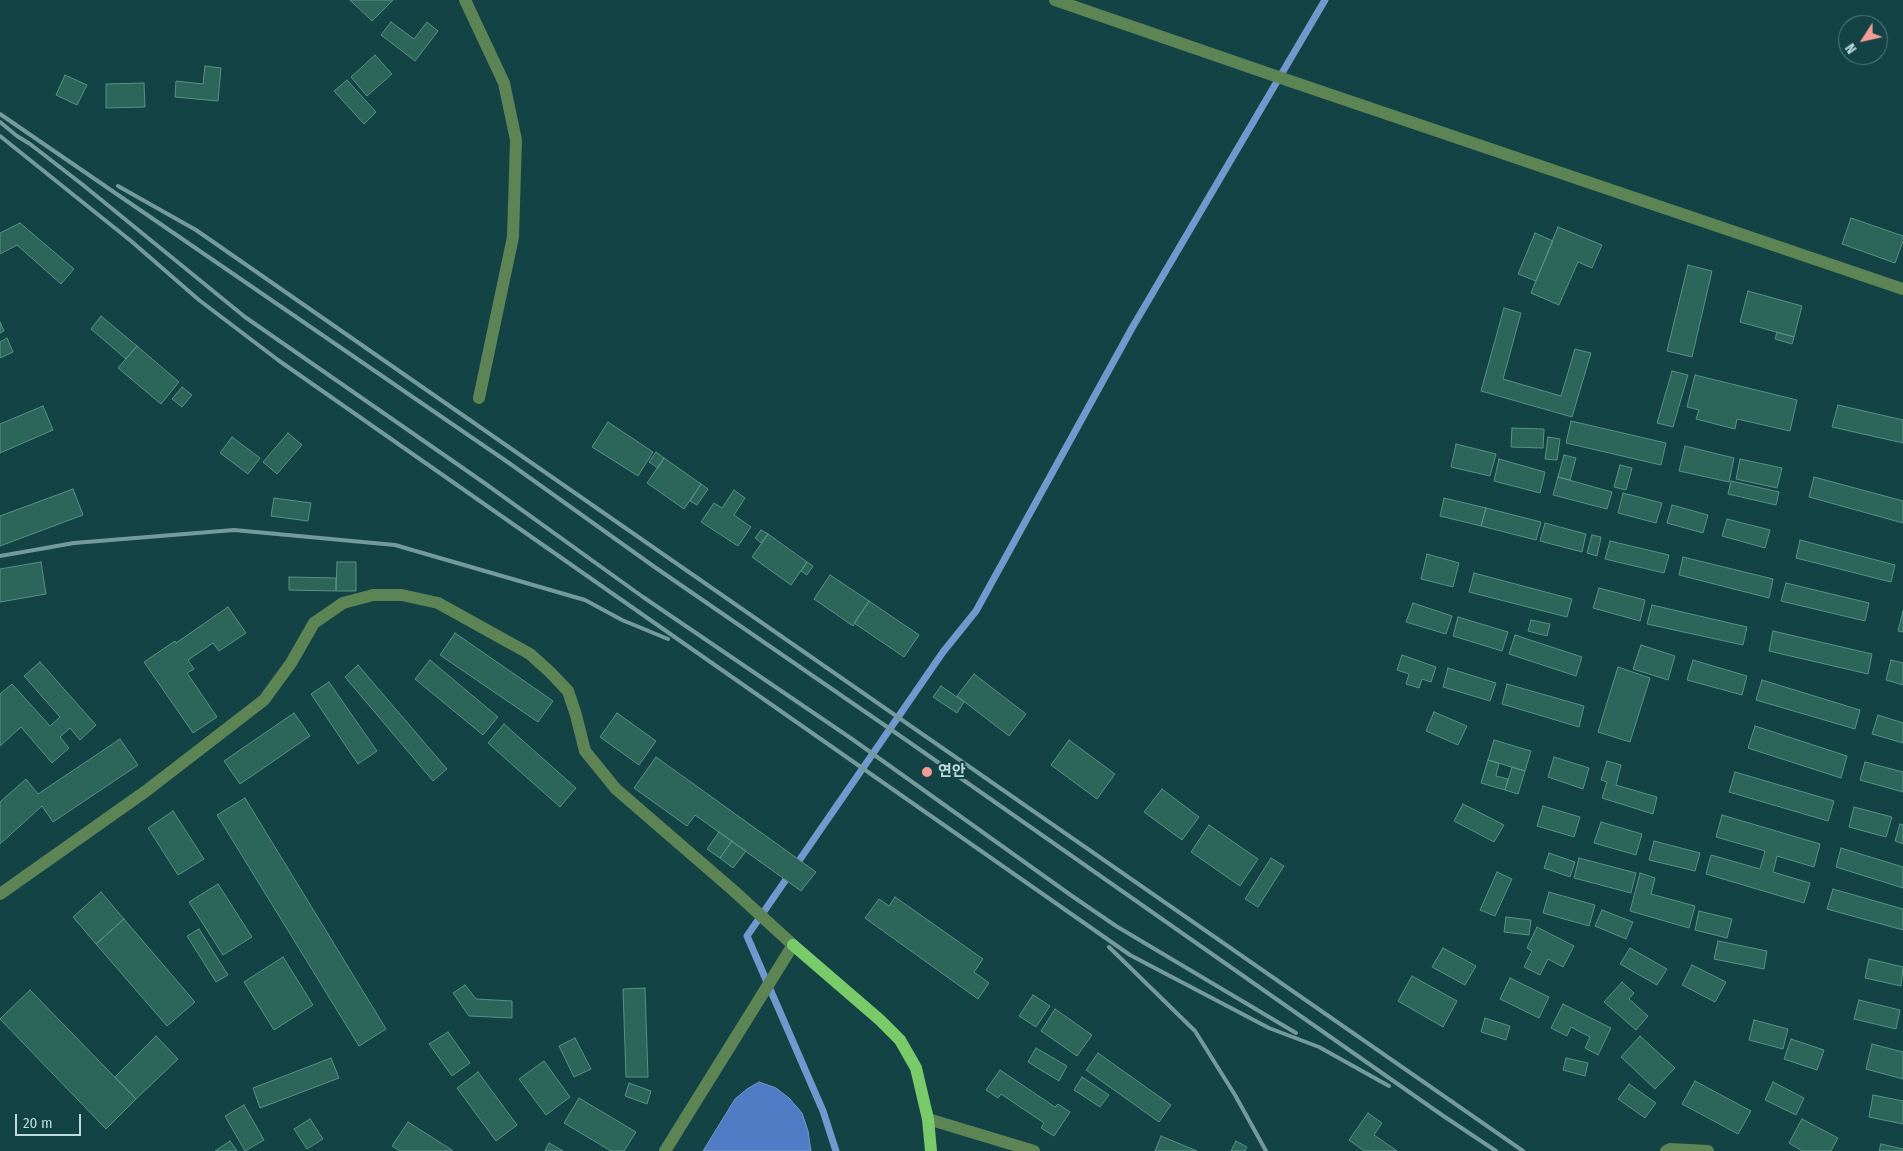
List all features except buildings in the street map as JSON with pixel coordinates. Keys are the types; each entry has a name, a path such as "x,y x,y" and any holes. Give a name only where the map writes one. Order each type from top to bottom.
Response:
{"main road":[{"path":"793,945 880,1020 900,1040 916,1068 928,1119 930,1151"}],"street":[{"path":"465,0 504,83 516,140 513,236 479,398"},
{"path":"1055,0 1290,82 1903,289"},
{"path":"0,894 146,791 264,700 291,663 314,624 343,603 374,595 402,595 438,603 530,654 550,672 568,691 585,751 616,789 734,891 793,945 664,1151"},
{"path":"928,1119 1034,1151"},
{"path":"1666,1151 1670,1149 1708,1151"}],"water":[{"path":"759,1082 776,1088 789,1098 802,1113 808,1131 811,1151 703,1151 735,1099"}],"waterway":[{"path":"836,1151 823,1111 747,936 943,652 976,611 1132,328 1325,0"}],"railway":[{"path":"0,114 509,463 656,568 1496,1151"},
{"path":"0,122 83,185 245,317 483,482 643,597 852,739 1116,926 1296,1033"},
{"path":"0,136 131,241 199,300 278,360 1130,955 1269,1028 1319,1047 1389,1086"},
{"path":"118,186 196,230 1523,1151"},
{"path":"0,556 74,543 234,530 395,545 585,600 622,620 668,639"},
{"path":"1109,947 1195,1031 1235,1095 1266,1151"}],"place":[{"name":"연안","path":"927,772"}]}
